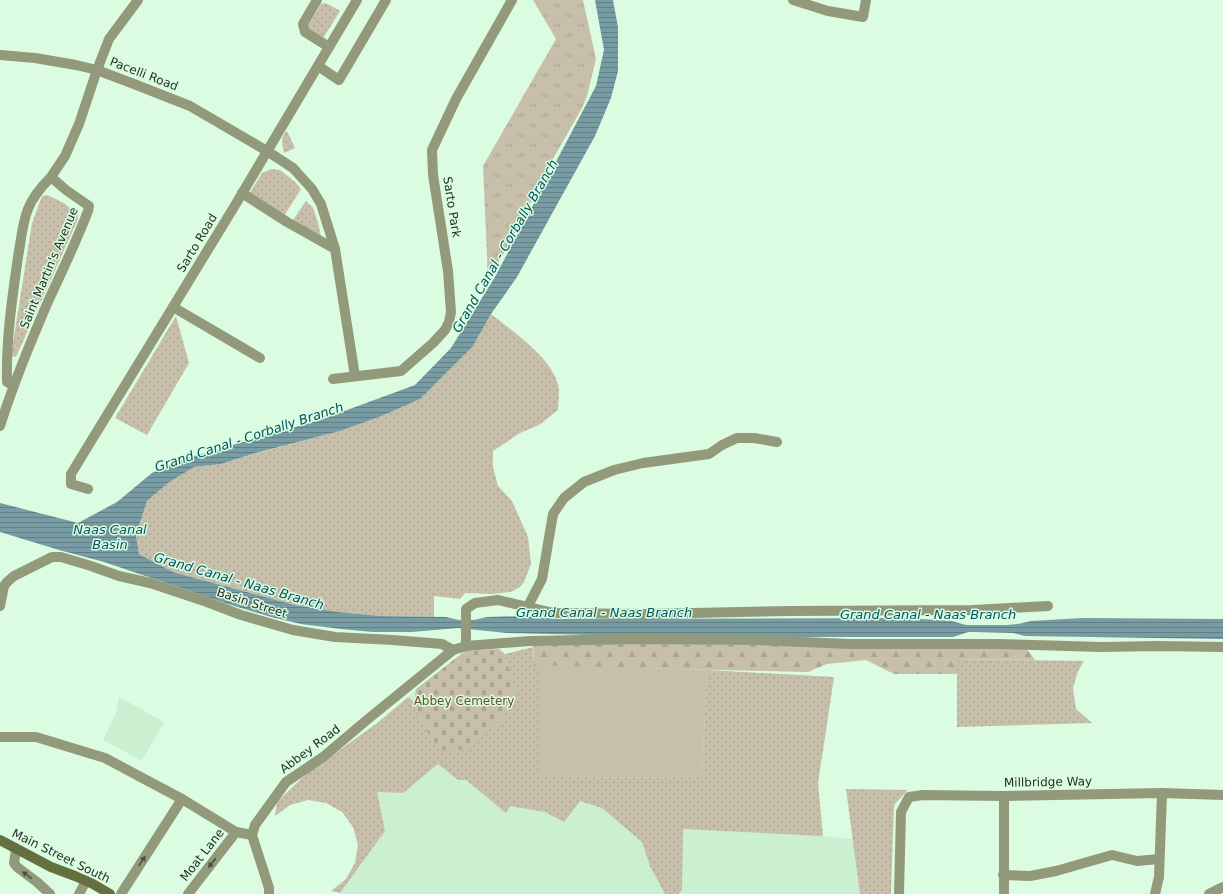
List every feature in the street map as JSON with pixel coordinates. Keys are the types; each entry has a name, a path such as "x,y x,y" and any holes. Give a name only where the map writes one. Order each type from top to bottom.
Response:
{"main road":[{"name":"Main Street South","path":"0,840 16,850 51,867 86,881 110,894"}],"street":[{"name":"Saint Martin's Avenue","path":"13,385 7,382 6,354 14,285 28,209 37,191 51,177 65,156 79,124 97,70 110,39 138,0"},
{"path":"317,0 303,24 305,32 329,47"},
{"name":"Sarto Road","path":"88,489 71,484 71,474 242,194 357,0"},
{"path":"318,66 339,80 386,0"},
{"name":"Sarto Park","path":"333,379 401,371 433,343 445,330 449,322 451,312 448,271 433,175 432,150 456,99 512,0"},
{"path":"793,0 828,11 865,17 866,0"},
{"name":"Pacelli Road","path":"0,55 35,58 97,70 190,106 267,151"},
{"path":"267,151 293,168 312,189 321,204 335,249 355,376"},
{"name":"Saint Martin's Avenue","path":"0,426 13,385 51,296 78,238 88,211 88,206 51,177"},
{"path":"242,194 335,249"},
{"path":"173,307 260,358"},
{"path":"528,606 542,579 553,514 564,498 584,482 614,470 651,462 709,454 737,438 754,438 777,442"},
{"name":"Basin Street","path":"0,606 4,586 14,576 52,557 61,557 119,576 150,583 241,615 293,630 335,637 442,644 454,650"},
{"path":"466,642 466,609 475,603 498,600 554,613 644,614 791,611 973,610 1048,606"},
{"name":"Abbey Road","path":"252,835 255,825 286,782 323,757 374,714 466,642 643,639 758,640 850,644 1223,647"},
{"path":"0,737 36,737 105,758 182,799 236,832 252,835 270,894"},
{"path":"1155,894 1159,877 1162,793"},
{"name":"Millbridge Way","path":"899,894 901,812 909,797 923,795 1004,796 1162,793 1223,795"},
{"path":"1004,796 1004,894"},
{"path":"121,894 182,799"},
{"name":"Moat Lane","path":"188,894 236,832"},
{"path":"16,850 14,863 17,867 50,894"},
{"path":"1004,875 1030,876 1056,871 1112,855 1137,861 1159,859"},
{"path":"79,894 86,881"},
{"path":"1208,894 1223,887"}],"shaded area":[{"path":"541,665 707,670 834,677 818,783 822,836 853,839 860,894 341,894 340,893 385,831 356,738 399,706 416,689 414,702"},
{"path":"119,697 164,722 142,761 103,740 116,713"}],"green space":[{"path":"533,0 583,0 596,59 587,96 582,108 549,166 510,243 488,279 483,166 556,39"},
{"path":"324,3 340,11 322,40 309,32 308,26 321,4"},
{"path":"287,131 295,148 284,153 282,138"},
{"path":"271,169 280,170 301,189 284,216 248,196 262,173"},
{"path":"47,195 64,203 78,215 78,219 16,357 11,356 32,223 42,196"},
{"path":"306,201 313,208 321,236 293,220"},
{"path":"491,314 540,355 555,375 559,388 558,410 539,425 520,433 493,451 493,467 498,486 512,501 528,537 531,564 524,582 520,587 511,592 492,594 465,593 460,599 434,596 434,617 381,616 338,612 295,605 173,572 139,554 136,535 147,501 168,483 194,467 221,464 340,431 382,416 420,399 473,346"},
{"path":"176,316 189,363 147,435 115,418"},
{"path":"533,637 1027,649 1035,660 958,659 957,674 894,674 866,660 827,664 808,672 534,666"},
{"path":"533,647 534,666 541,665 541,777 702,778 707,670 834,677 818,783 823,836 683,829 682,890 678,894 665,894 650,866 642,842 602,808 580,801 564,822 545,812 510,806 506,813 466,780 458,780 438,764 403,793 377,792 385,831 340,893 331,891 346,879 355,863 358,845 353,827 342,812 326,803 308,800 290,805 275,816 277,802 306,774 376,724 408,697 414,702 424,727 515,692 505,654"},
{"name":"Abbey Cemetery","path":"499,649 505,654 515,691 502,720 467,748 450,751 440,749 424,727 414,702 416,689 465,651"},
{"path":"957,659 1084,661 1078,671 1073,688 1076,709 1092,723 957,727"},
{"path":"541,665 707,670 702,778 541,777"},
{"path":"846,789 908,790 894,805 891,894 860,894"}],"water":[{"name":"Naas Canal Basin","path":"595,0 613,0 618,27 618,71 611,98 595,136 517,277 491,314 473,346 420,399 382,416 340,431 256,453 221,464 194,467 168,483 147,501 136,535 139,554 173,572 295,605 338,612 381,616 446,617 459,620 474,620 487,617 522,616 559,619 906,618 952,621 966,625 1006,625 1031,621 1083,618 1223,619 1223,639 1025,636 1013,633 975,632 968,632 953,637 679,637 507,633 458,628 412,632 373,632 301,624 271,617 104,562 0,532 0,503 78,523 117,502 152,473 184,459 320,420 415,385 451,348 495,277 596,86 604,50"}],"water label":[{"name":"Grand Canal - Corbally Branch","path":"505,246"},
{"name":"Grand Canal - Corbally Branch","path":"249,437"},
{"name":"Grand Canal - Naas Branch","path":"239,581"},
{"name":"Grand Canal - Naas Branch","path":"604,612"},
{"name":"Grand Canal - Naas Branch","path":"928,614"}]}
